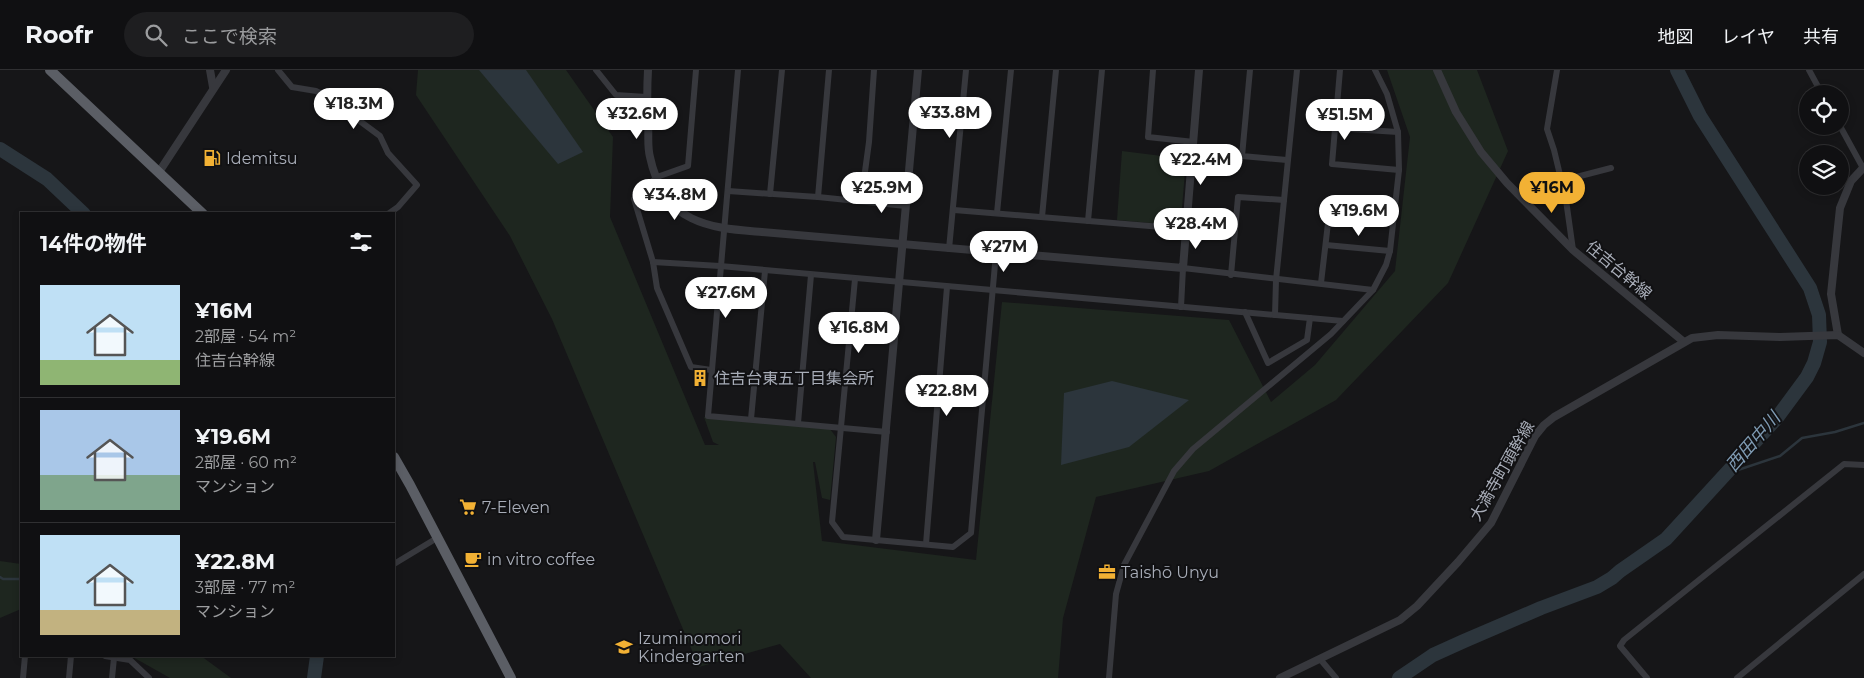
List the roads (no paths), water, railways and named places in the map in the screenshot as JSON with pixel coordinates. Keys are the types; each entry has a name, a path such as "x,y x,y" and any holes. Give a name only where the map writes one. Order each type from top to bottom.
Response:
{"highway":[{"path":"50,70 201,212"},
{"path":"395,459 511,678"}],"street":[{"path":"210,70 213,87"},
{"path":"159,172 213,87 226,70"},
{"path":"278,70 292,87 316,91 326,96 380,136 388,153 417,185 398,207 391,212"},
{"path":"596,70 602,73 616,95 646,97"},
{"path":"648,70 646,97 650,158 663,192 679,211 691,218 724,229 1183,268 1373,290"},
{"path":"696,70 688,166 657,177 634,199 653,262 657,288 691,367 711,370"},
{"path":"738,70 708,416 751,418 887,432"},
{"path":"770,194 782,70"},
{"path":"818,197 829,70"},
{"path":"861,201 869,142 874,70"},
{"path":"876,540 918,70"},
{"path":"950,249 966,70"},
{"path":"997,213 1010,70"},
{"path":"1042,217 1056,70"},
{"path":"1088,221 1102,70"},
{"path":"1153,70 1148,137 1194,142"},
{"path":"1181,307 1199,70"},
{"path":"1250,70 1242,156 1287,160"},
{"path":"1275,315 1276,280 1297,70"},
{"path":"1340,70 1332,164 1399,170"},
{"path":"1109,678 1116,594 1124,565 1174,472 1193,449 1316,348 1343,322 1373,290 1386,265 1390,250 1399,170 1398,132 1392,108 1374,70"},
{"name":"住吉台幹線","path":"1436,70 1456,112 1481,152 1507,184 1573,250 1684,342"},
{"path":"1557,70 1547,129 1561,181 1573,250"},
{"path":"1809,70 1817,85"},
{"path":"1335,128 1398,132"},
{"path":"1845,135 1863,168 1851,181 1840,208 1831,294 1834,335 1864,353"},
{"path":"1561,181 1611,168"},
{"path":"728,191 818,197 906,206"},
{"path":"1232,275 1238,197 1284,200"},
{"path":"1322,283 1330,206 1395,211"},
{"path":"954,210 1186,230"},
{"path":"1326,245 1390,250"},
{"path":"855,279 832,522 843,537 953,547 971,533 991,291 996,253"},
{"path":"653,262 720,266 811,276 900,282 1343,322"},
{"path":"751,418 765,271"},
{"path":"798,423 811,276"},
{"path":"926,544 947,287"},
{"path":"1245,312 1268,363 1307,340 1310,318"},
{"name":"大満寺町頭幹線","path":"1280,678 1400,620 1417,606 1491,523 1535,436 1544,425 1576,403 1692,338 1718,335 1834,335"},
{"path":"1647,678 1620,646 1624,640 1844,464 1864,465"},
{"path":"395,563 437,538"},
{"path":"1737,678 1864,574"},
{"path":"23,678 25,657"},
{"path":"69,678 71,657"},
{"path":"110,657 130,660 149,678"},
{"path":"112,678 114,658"},
{"path":"1320,659 1336,678"}],"waterway":[{"name":"西田中川","path":"1399,678 1433,655 1541,608 1597,587 1666,539 1776,419 1807,377 1814,363 1820,342 1819,315 1810,288 1700,116 1677,70"},
{"path":"0,149 47,179 82,212"},
{"path":"1726,474 1780,456 1802,438 1835,432 1864,423"},
{"path":"0,577 3,579 20,579"},
{"path":"314,678 317,657"}],"place":[{"name":"Idemitsu","path":"212,158"},
{"name":"住吉台東五丁目集会所","path":"700,378"},
{"name":"7-Eleven","path":"468,507"},
{"name":"in vitro coffee","path":"473,559"},
{"name":"Taishō Unyu","path":"1107,572"},
{"name":"Izuminomori Kindergarten","path":"624,647"}]}
